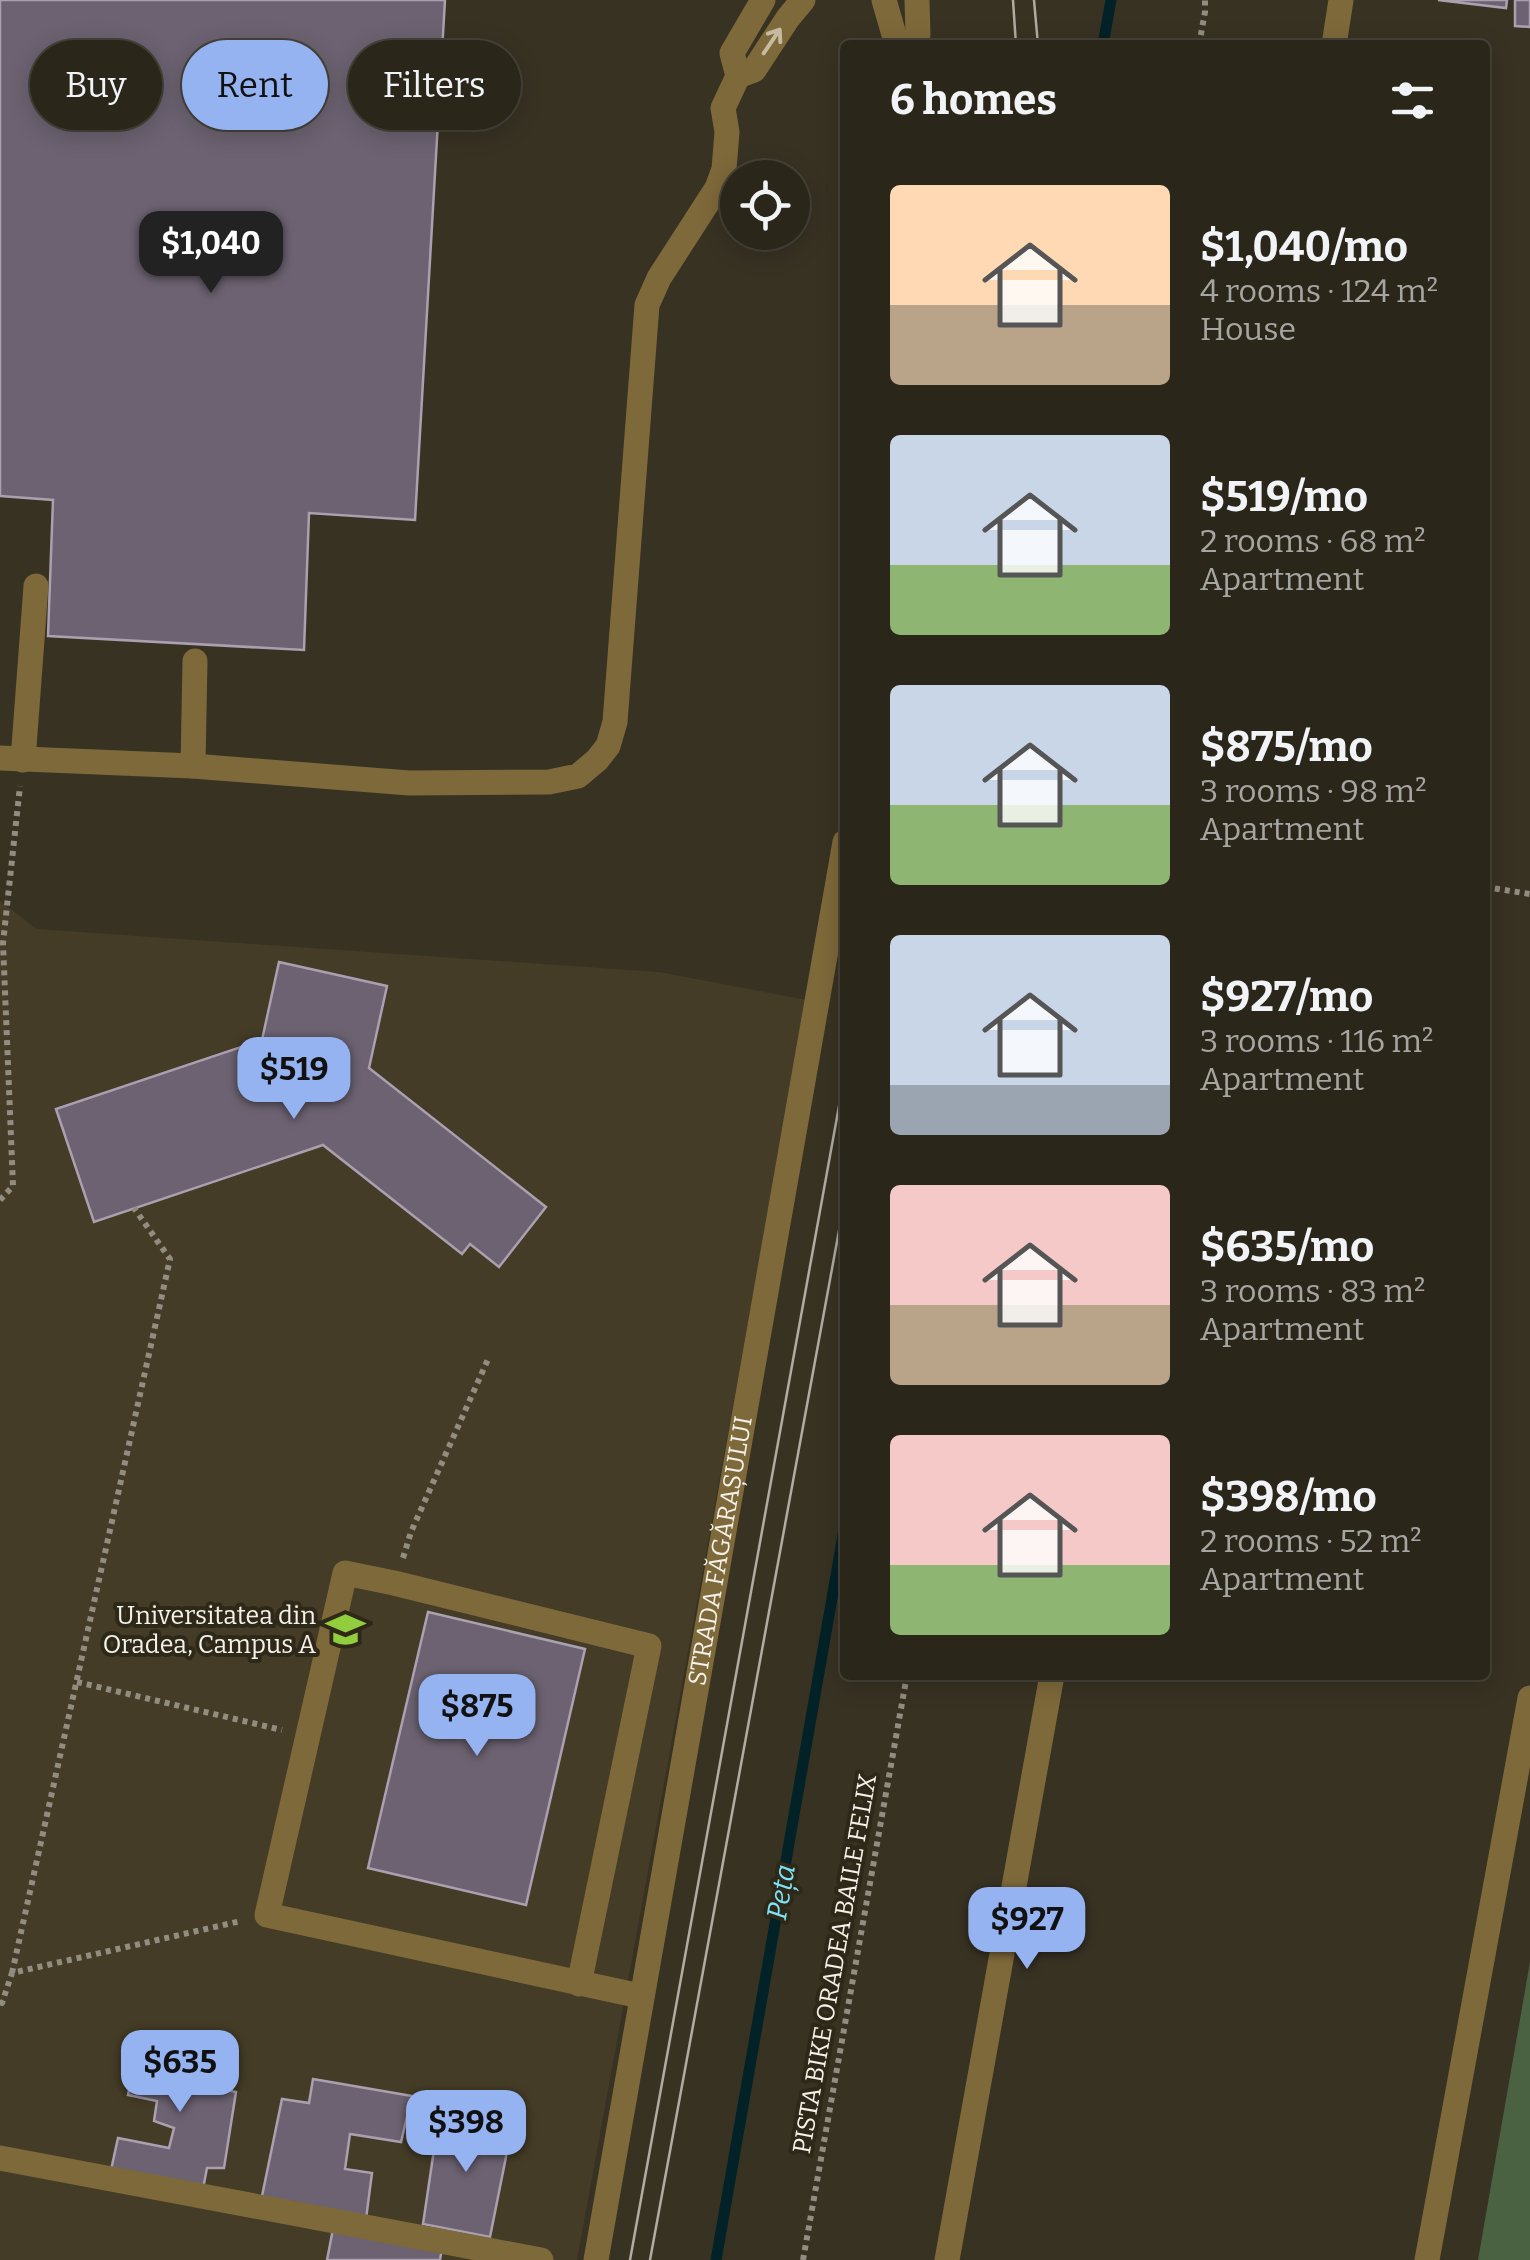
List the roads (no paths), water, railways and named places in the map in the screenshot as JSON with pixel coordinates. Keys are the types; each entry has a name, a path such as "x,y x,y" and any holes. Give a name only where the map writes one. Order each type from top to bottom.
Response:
{"street":[{"path":"36,586 12,759 193,766 409,782 549,782 578,776 608,746 615,722 647,305 659,278 717,188 727,151 723,108 738,76 732,53 763,0"},
{"path":"738,76 754,70 803,0"},
{"path":"884,0 896,40"},
{"path":"915,40 916,0"},
{"path":"1335,40 1341,0"},
{"path":"193,766 195,660"},
{"name":"STRADA FĂGĂRAȘULUI","path":"596,2260 840,870"},
{"path":"578,1984 649,1646 345,1573 267,1915 578,1984 640,1996"},
{"path":"947,2260 1051,1680"},
{"path":"1428,2260 1530,1698"},
{"path":"0,2158 540,2260"}],"waterway":[{"name":"Peța","path":"1104,40 1111,0"},
{"name":"Peța","path":"716,2260 840,1553"}],"tram line":[{"path":"1013,0 1016,40"},
{"path":"1034,0 1038,40"},
{"path":"630,2260 840,1101"},
{"path":"650,2260 840,1225"}],"place":[{"name":"Universitatea din Oradea, Campus A","path":"346,1630"}]}
